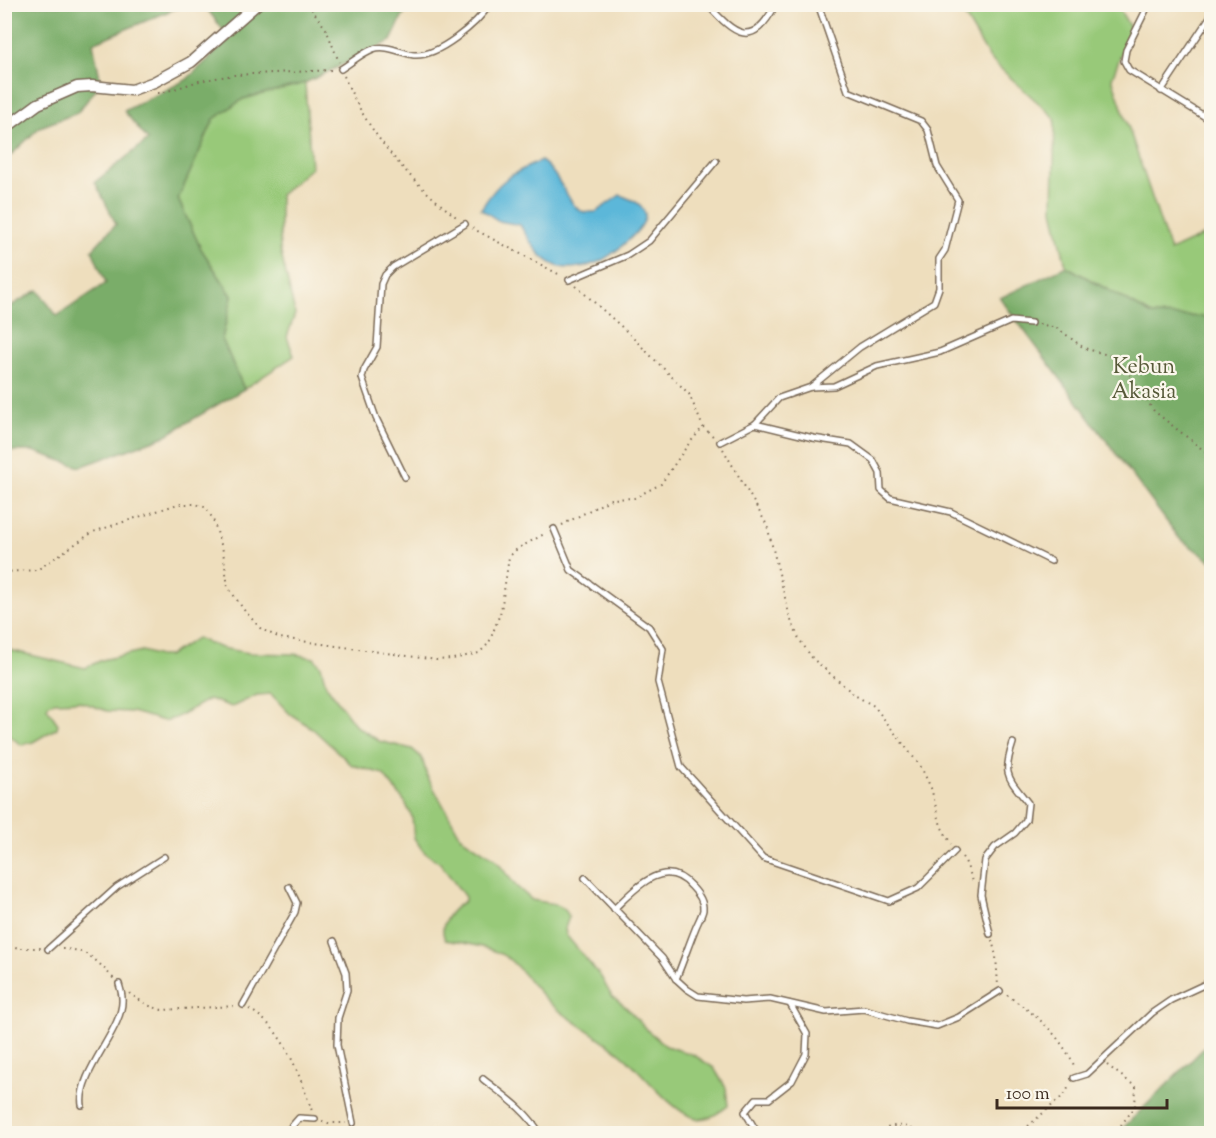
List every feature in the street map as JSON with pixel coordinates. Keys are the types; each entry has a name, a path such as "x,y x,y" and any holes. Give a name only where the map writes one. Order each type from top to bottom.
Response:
{"street":[{"path":"4,129 38,104 77,87 92,86 132,90 154,82 191,62 257,4"}],"lane":[{"path":"341,69 373,49 384,48 416,55 432,53 454,40 490,4"},
{"path":"706,4 740,34 748,34 758,29 776,4"},
{"path":"811,387 860,347 934,302 939,288 939,259 945,250 958,200 937,166 928,130 921,121 848,91 818,4"},
{"path":"1149,4 1126,50 1124,61 1129,70 1212,121"},
{"path":"1161,91 1212,14"},
{"path":"569,280 628,255 649,241 716,161"},
{"path":"405,477 376,418 362,378 377,347 381,284 385,275 393,267 465,224"},
{"path":"720,442 755,424 779,398 811,387 834,386 877,366 940,352 1011,321 1031,323"},
{"path":"755,424 850,444 873,460 880,473 881,490 890,498 951,512 1051,561"},
{"path":"554,529 571,570 649,627 663,649 658,682 681,767 763,858 889,901 918,888 955,851"},
{"path":"990,934 981,895 985,860 995,847 1015,833 1026,820 1028,803 1008,776 1006,764 1013,743"},
{"path":"48,949 117,887 164,857"},
{"path":"615,909 642,882 651,877 668,874 688,882 699,895 703,909 676,979"},
{"path":"585,878 662,958 676,979 698,996 743,1001 770,999 826,1012 864,1009 907,1021 938,1026 959,1017 1000,991"},
{"path":"243,1005 295,912 297,903 289,887"},
{"path":"334,941 346,973 347,990 338,1018 337,1045 353,1123"},
{"path":"1074,1078 1087,1074 1162,1006 1212,981"},
{"path":"82,1105 82,1090 119,1015 123,999 119,984"},
{"path":"755,1129 745,1112 756,1099 769,1099 792,1081 806,1054 807,1034 790,1004"},
{"path":"483,1079 535,1125 540,1134"},
{"path":"285,1134 299,1118 315,1119"}],"path":[{"path":"308,4 326,29 353,98 381,142 420,186 465,224 569,280 624,329 689,394 703,427 720,442 767,525 790,618 799,639 813,659 856,696 874,706 921,767 931,788 941,826 955,851 965,861 974,883"},
{"path":"152,92 162,93 199,81 234,75 341,69"},
{"path":"1031,323 1057,328 1084,348 1118,357 1154,411 1212,458"},
{"path":"4,572 37,570 93,532 178,504 196,504 207,508 214,522 223,551 228,587 261,629 280,638 436,660 453,659 479,653 489,643 501,611 509,557 517,549 611,499 634,498 661,484 703,427"},
{"path":"990,934 996,956 1000,991 1039,1017 1058,1037 1074,1063 1074,1078 1064,1095 1019,1134"},
{"path":"4,943 18,948 75,949 93,956 119,984 147,1005 162,1010 243,1005 260,1015 283,1043 299,1076 315,1119 328,1123 353,1123 366,1134"},
{"path":"1102,1061 1136,1087 1135,1107 1114,1134"},
{"path":"877,1134 886,1127 911,1126 920,1134"}],"green space":[{"path":"5,5 184,5 93,43 101,83 77,113 40,127 5,161"},
{"path":"204,5 408,5 391,41 305,83 243,99 214,119 178,199 201,249 232,296 222,339 244,389 163,437 80,467 33,451 5,451 4,310 38,290 57,316 106,283 92,250 116,224 95,182 148,140 124,111 186,80 230,39"},
{"path":"958,5 1117,5 1131,29 1112,78 1170,251 1211,232 1211,317 1152,315 1066,266 1053,210 1055,118 990,59"},
{"path":"305,83 311,168 280,195 280,249 295,314 287,337 294,356 244,389 222,339 232,296 201,249 178,199 214,119 243,99"},
{"name":"Kebun Akasia","path":"1066,266 1152,315 1211,317 1211,561 1179,538 1000,298"},
{"path":"197,638 221,648 249,653 294,654 314,658 321,666 326,685 356,726 379,741 412,749 422,758 427,776 461,837 495,859 516,886 532,900 554,904 565,909 569,917 565,928 566,935 601,977 611,995 666,1046 694,1055 714,1068 726,1088 728,1106 704,1119 686,1114 668,1101 617,1050 551,1004 510,960 488,949 445,940 443,928 447,918 465,901 465,897 440,863 424,852 414,838 412,817 405,802 383,774 352,765 312,728 290,714 271,694 257,695 232,707 209,699 175,718 164,721 132,712 107,711 79,701 54,702 47,708 58,724 57,728 33,742 22,745 5,733 5,649 85,668 102,660 142,651 168,656"},
{"path":"1211,1041 1211,1133 1118,1133"}],"water":[{"path":"541,161 553,172 572,202 581,211 596,212 620,195 635,202 643,210 645,214 641,227 619,248 598,262 572,268 550,263 535,249 520,225 499,221 481,209 506,179"}]}
